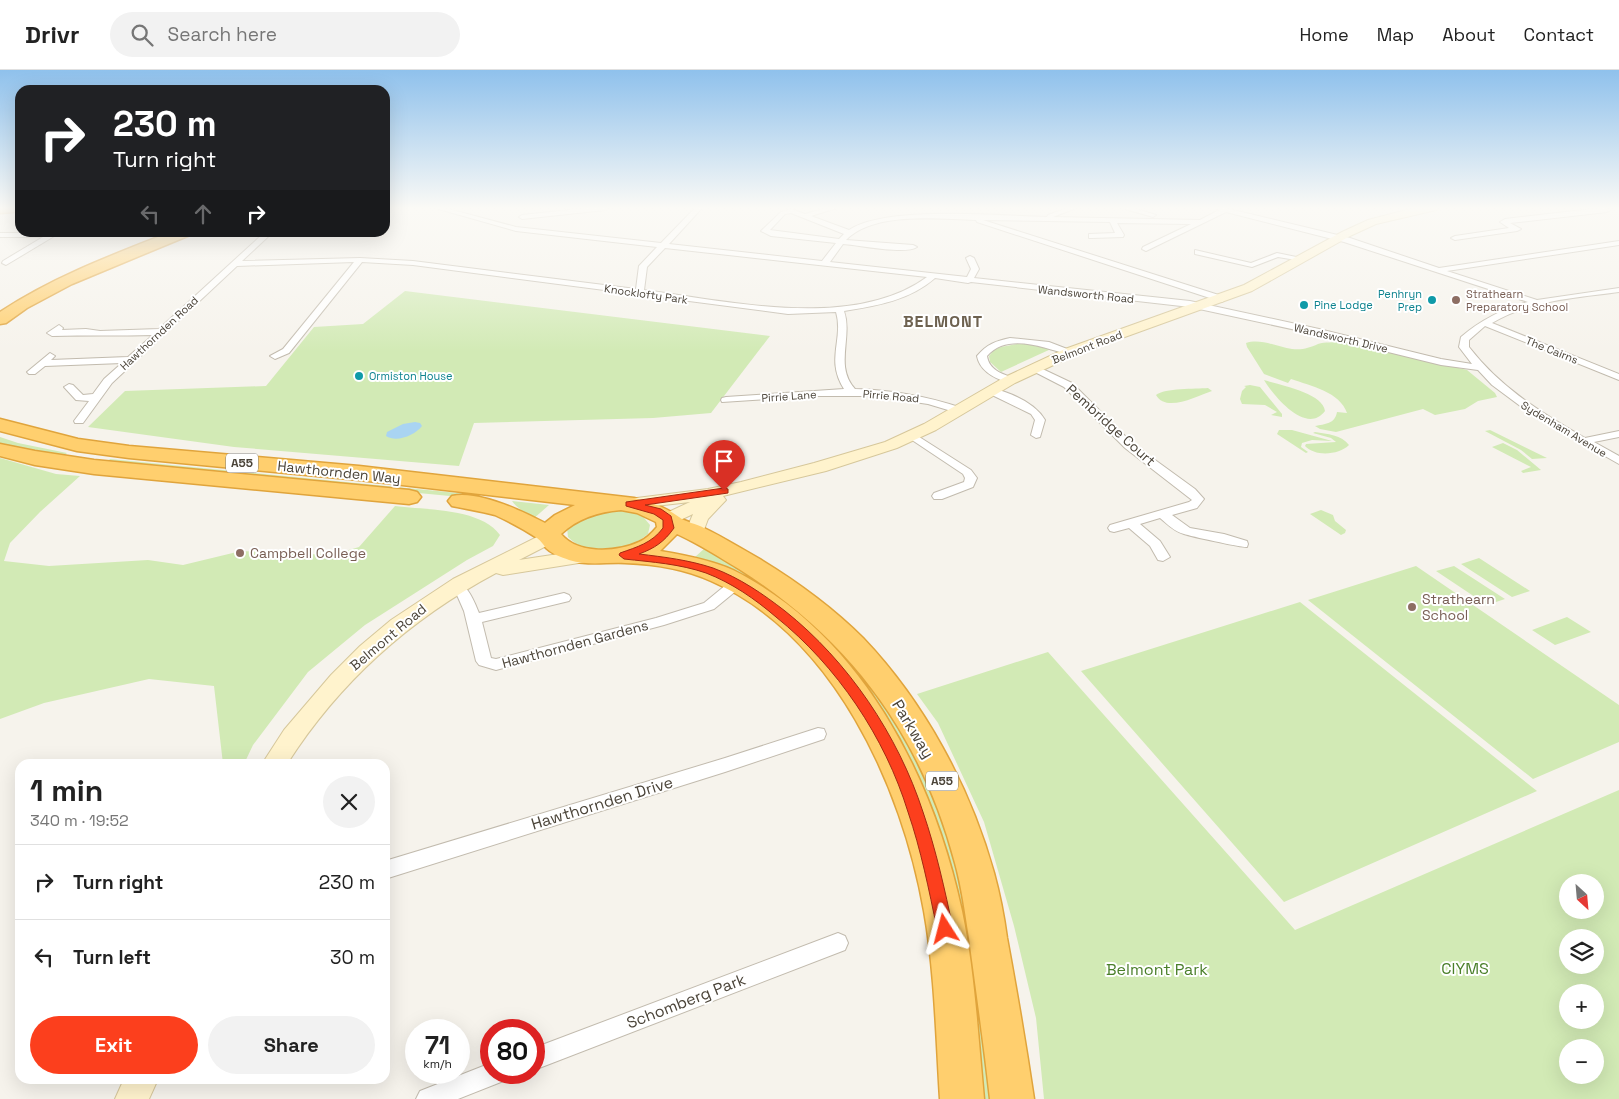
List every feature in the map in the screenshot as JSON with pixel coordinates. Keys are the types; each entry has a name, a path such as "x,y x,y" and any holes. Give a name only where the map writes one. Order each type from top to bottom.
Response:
{"highway":[{"path":"0,305 58,275 107,256"},
{"path":"0,319 29,300 63,282 126,256"},
{"name":"Hawthornden Way","path":"0,425 78,445 129,452 359,473 625,504"},
{"name":"Hawthornden Way","path":"0,450 35,458 94,467 468,502 502,510 548,536"},
{"name":"A55","path":"624,555 649,547 661,538 669,528 668,520 658,512 625,504 602,504 578,511 559,523 548,536 565,550 585,556 624,555 683,563 714,572 737,583 763,600 806,634 831,661 854,691 878,729 897,765 915,810 943,911 952,983 962,1099"},
{"name":"Parkway","path":"668,520 695,531 765,572 799,595 828,619 855,646 910,717 953,804 971,855 983,907 997,988 1012,1099"}],"main road":[{"name":"Belmont Road","path":"625,504 734,490 858,456 913,436 1034,368 1070,352 1222,299 1266,280 1307,256"},
{"name":"Belmont Road","path":"668,520 734,490"},
{"path":"695,531 700,517 708,507 734,490"},
{"name":"Belmont Road","path":"278,759 304,722 340,678 373,646 402,622 456,586 548,536"},
{"name":"Belmont Road","path":"480,574 549,560 585,556"},
{"path":"132,1099 139,1084"}],"street":[{"path":"6,263 17,256"},
{"name":"Hawthornden Road","path":"79,421 108,381 244,256"},
{"path":"640,293 643,266 652,256"},
{"name":"Wandsworth Road","path":"752,256 1200,306"},
{"path":"824,264 830,256"},
{"path":"1086,256 1222,299"},
{"path":"1215,256 1252,265 1274,256"},
{"path":"1283,256 1302,259"},
{"path":"1397,256 1535,302"},
{"path":"1438,269 1528,256"},
{"path":"968,281 975,268 970,258"},
{"path":"275,356 286,351 360,260"},
{"name":"Knocklofty Park","path":"235,264 360,260 413,263 770,310 801,311 839,308 896,296 913,290 932,277"},
{"name":"Sydenham Avenue","path":"1619,290 1535,302 1506,312 1472,331 1464,339 1464,347 1481,368 1524,406 1619,461"},
{"name":"Wandsworth Drive","path":"1200,306 1441,362 1481,368"},
{"path":"839,308 844,329 839,360 844,382 852,392"},
{"name":"The Cairns","path":"1485,323 1619,377"},
{"path":"59,328 52,333 160,332"},
{"path":"1010,380 993,372 984,363 982,356 988,348 1003,343 1028,340 1046,343 1070,352"},
{"path":"32,372 52,354"},
{"path":"44,363 130,360"},
{"name":"Pembridge Court","path":"1034,368 1068,385 1129,446 1198,499 1193,505 1114,528"},
{"path":"69,388 80,398 95,397"},
{"path":"992,391 1010,398 1035,412 1040,420 1036,435"},
{"name":"Pirrie Lane","path":"726,400 852,392"},
{"name":"Pirrie Road","path":"852,392 905,395 958,410"},
{"path":"1584,441 1619,434"},
{"path":"913,436 967,472 971,478 969,484 938,496"},
{"path":"1162,514 1186,531 1224,538 1242,544"},
{"path":"1131,524 1155,544 1163,557"},
{"name":"Hawthornden Gardens","path":"456,586 461,591 472,611 484,660 496,665 659,622 709,606 737,583"},
{"path":"473,619 564,598"},
{"name":"Hawthornden Drive","path":"390,868 726,765 818,734"},
{"name":"Schomberg Park","path":"545,1055 838,943"},
{"path":"428,1099 480,1079"}],"green space":[{"path":"405,291 770,336 711,413 653,418 474,423 459,466 234,447 88,427 125,391 266,386 314,327 363,324"},
{"path":"1341,340 1467,370 1495,393 1497,397 1478,401 1465,409 1435,415 1423,409 1336,432 1320,429 1315,426 1332,421 1337,412 1347,413 1338,400 1316,387 1291,379 1288,383 1264,374 1246,343 1263,342 1299,349"},
{"path":"1022,343 1051,349 1001,372 990,362 989,356 994,350"},
{"path":"1264,380 1289,387 1317,399 1325,411 1317,417 1309,419 1300,416 1282,403"},
{"path":"1244,386 1260,387 1282,414 1282,417 1271,415 1277,412 1265,405 1242,404 1240,399 1242,391 1246,387"},
{"path":"1208,388 1212,391 1182,402 1167,403 1156,395 1173,390"},
{"path":"1279,430 1292,430 1332,441 1312,440 1302,443 1301,447 1308,452 1306,453 1277,434"},
{"path":"1490,430 1547,458 1532,459 1521,450 1485,431"},
{"path":"1313,433 1338,437 1349,445 1333,453 1309,450 1305,446 1306,444 1336,442 1331,438"},
{"path":"0,437 18,443 67,453 62,457 0,443"},
{"path":"1503,443 1517,450 1541,470 1523,473 1521,471 1531,467 1492,447"},
{"path":"0,458 56,474 80,476 40,512 10,543 4,561 49,566 148,560 183,565 241,551 332,555 359,547 395,506 466,515 491,526 500,535 493,546 467,560 365,625 308,672 253,745 246,759 222,759 214,686 149,679 44,703 0,719"},
{"path":"110,459 483,497 481,499 105,463"},
{"path":"512,501 549,505 532,520"},
{"path":"607,508 640,513 650,525 648,534 629,546 608,551 587,549 568,537 567,528 574,520"},
{"path":"1321,510 1333,515 1335,521 1346,530 1345,533 1341,535 1310,514"},
{"path":"705,548 767,585 820,629 865,680 902,735 932,795 954,859 971,927 982,997 989,1099 973,1099 876,710 711,562 695,557"},
{"path":"1479,558 1530,591 1512,597 1461,564"},
{"path":"1416,566 1619,705 1619,742 1533,779 1308,600"},
{"path":"1454,566 1505,599 1487,605 1436,571"},
{"path":"1300,602 1537,791 1284,902 1081,671"},
{"path":"1567,617 1591,632 1555,645 1532,630"},
{"name":"Belmont Park","path":"1048,652 1295,930 1619,790 1619,1099 1044,1099 1036,1018 1014,926 984,822 938,723 917,694"}],"water":[{"path":"420,423 422,426 406,437 395,439 386,436 387,432 403,424"}],"place":[{"name":"Penhryn Prep","path":"1432,300"},
{"name":"Strathearn Preparatory School","path":"1456,300"},
{"name":"Pine Lodge","path":"1304,305"},
{"name":"Ormiston House","path":"359,376"},
{"name":"Campbell College","path":"240,553"},
{"name":"Strathearn School","path":"1412,607"}],"district":[{"name":"BELMONT","path":"943,321"}],"route":[{"path":"724,491 629,504 658,512 668,518 669,528 661,538 649,547 624,555 683,563 710,571 737,583 763,600 806,634 831,661 854,691 878,729 897,765 915,810 931,862 943,911 945,929"}],"park label":[{"name":"CIYMS","path":"1465,968"}]}
